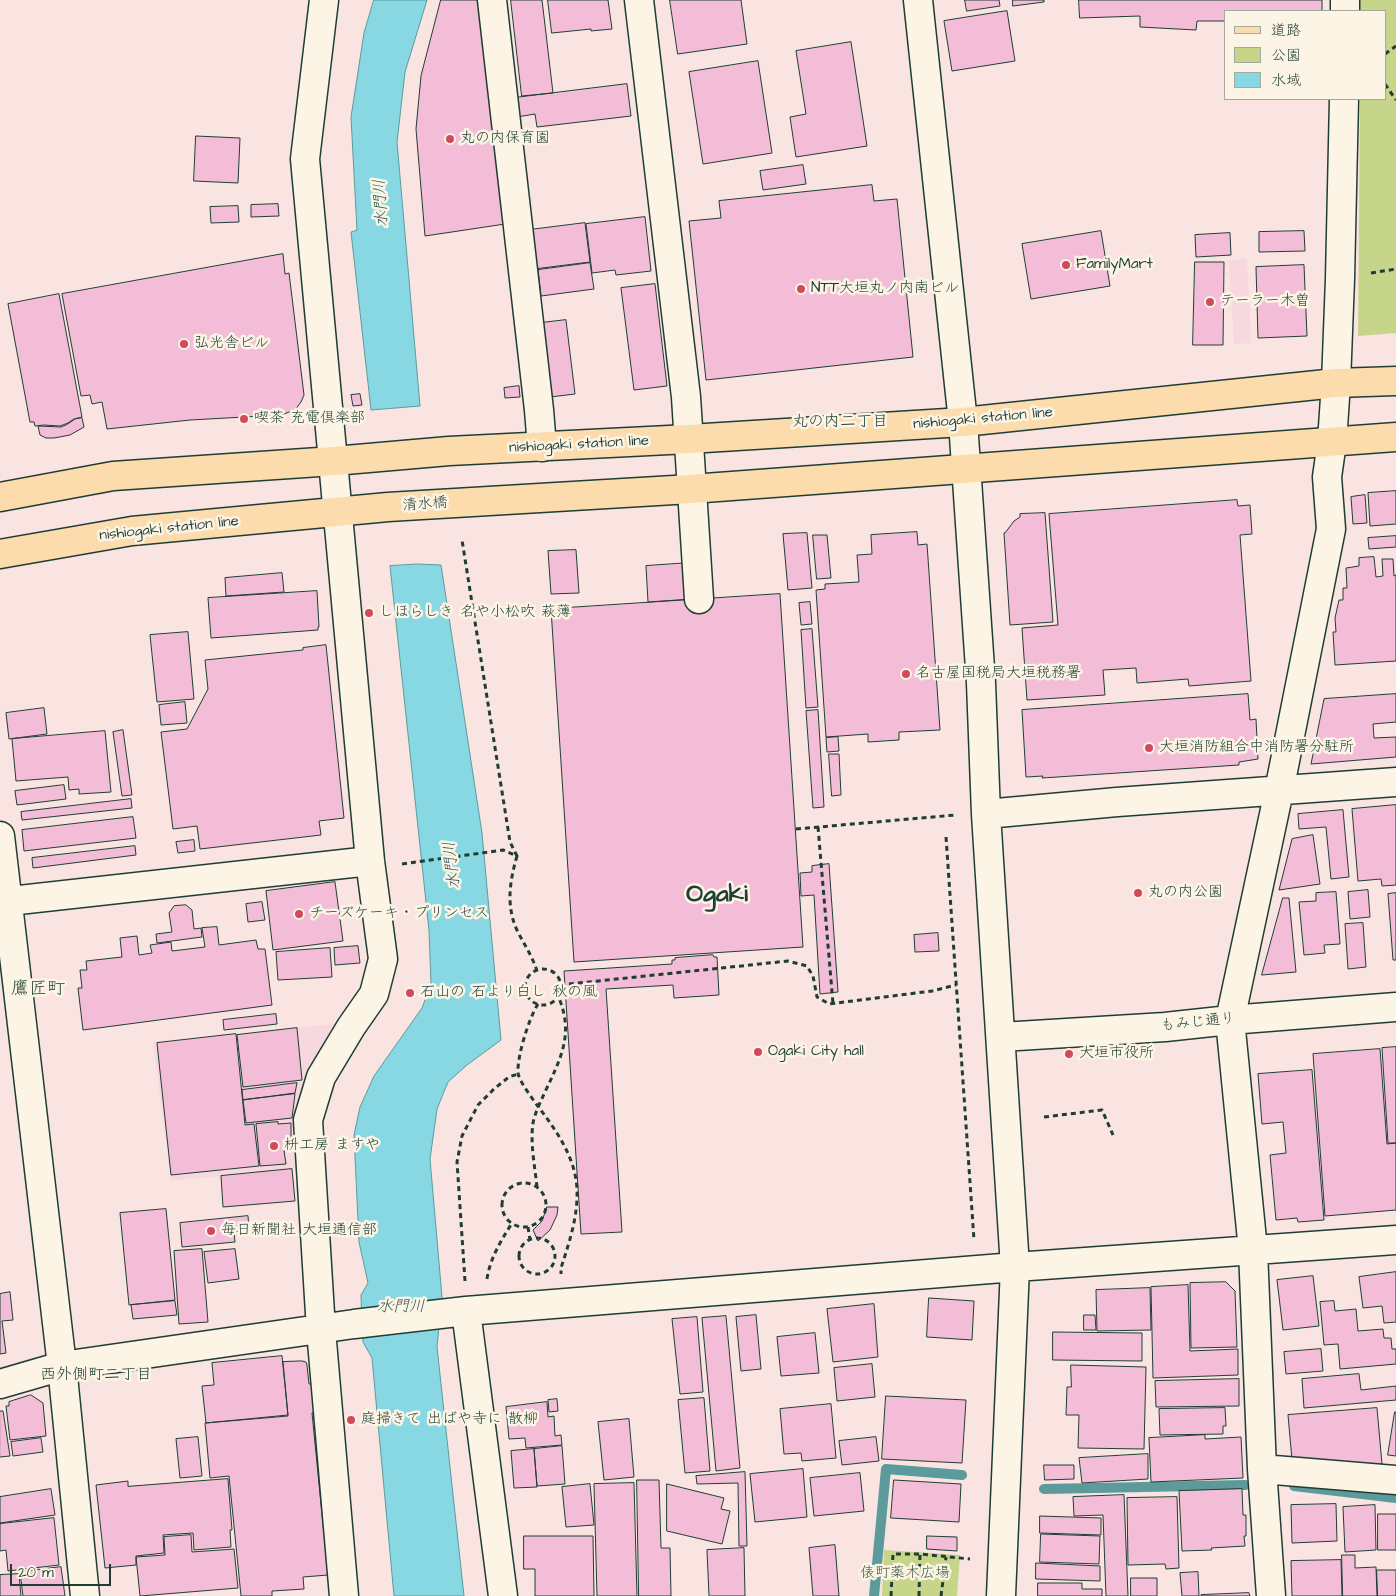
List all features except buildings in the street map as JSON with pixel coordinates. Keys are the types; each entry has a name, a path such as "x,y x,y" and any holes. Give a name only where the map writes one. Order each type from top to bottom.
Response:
{"main road":[{"name":"nishiogaki station line","path":"334,461 449,451 963,422 1336,383 1396,380"},
{"path":"691,489 1396,437"},
{"path":"0,497 113,476 334,461"},
{"name":"清水橋","path":"338,513 457,502 691,489"},
{"name":"nishiogaki station line","path":"0,554 132,531 338,513"}],"street":[{"path":"324,0 305,159 370,861 383,958 374,994 350,1027 321,1077 308,1120 320,1330 344,1596"},
{"path":"492,0 542,447"},
{"path":"639,0 686,397 699,599"},
{"path":"918,0 963,422 981,682 986,814 1015,1267 1001,1596"},
{"path":"1271,1596 1262,1469 1253,1250 1230,1020 1279,791 1331,529 1327,477 1332,442 1336,383 1344,100"},
{"path":"986,814 1116,802 1396,782"},
{"path":"0,836 4,902 62,1366 85,1596"},
{"path":"4,902 370,861"},
{"name":"もみじ通り","path":"1001,1037 1165,1028 1230,1020 1396,1007"},
{"path":"0,1384 62,1366 320,1330 459,1304 1396,1240"},
{"path":"459,1304 503,1596"},
{"path":"1262,1469 1396,1480"}],"path":[{"path":"1386,85 1396,100"},
{"path":"462,540 510,842 517,856 509,886 511,908 516,927 537,970"},
{"path":"796,830 986,814"},
{"path":"818,827 833,1004"},
{"path":"946,837 974,1244"},
{"path":"399,864 503,850 517,856"},
{"path":"560,985 788,962 806,966 812,976 817,997 829,1004 932,991 956,985"},
{"path":"538,1188 532,1142 533,1122 563,1051 566,1031 565,1018 558,996 559,980 552,971 537,970 530,975 525,986 526,992 533,1001 538,1004 550,1004 558,996"},
{"path":"538,1004 532,1013 525,1036 518,1074 564,1144 572,1166 577,1190 572,1230 560,1268 561,1279"},
{"path":"459,1304 457,1162 462,1136 478,1105 509,1077 518,1074"},
{"path":"1044,1117 1102,1110 1113,1135"},
{"path":"524,1183 538,1188 546,1199 546,1206 540,1220 528,1227 521,1227 512,1223 508,1220 502,1207 502,1200 510,1188 516,1184 524,1183"},
{"path":"487,1284 488,1268 494,1253 512,1223"},
{"path":"528,1227 530,1240"},
{"path":"535,1238 547,1242 554,1252 553,1263 544,1272 533,1274 523,1268 520,1263 519,1253 522,1247 530,1240 535,1238"},
{"path":"530,1279 539,1278"},
{"path":"891,1596 894,1554 920,1554 970,1559"},
{"path":"919,1596 920,1554"},
{"path":"941,1596 946,1557"}],"shaded area":[{"path":"1247,259 1251,343 1234,344 1229,260"},
{"path":"334,1024 310,1080 298,1168 171,1181 153,1042"}],"green space":[{"path":"1360,0 1396,0 1396,333 1358,336 1360,100 1386,100 1386,10 1360,10"},
{"name":"俵町薬木広場","path":"884,1550 960,1555 957,1596 882,1596"}],"water":[{"name":"水門川","path":"374,0 427,0 405,72 397,142 420,406 371,410 351,232 357,230 351,117 364,33"},
{"name":"水門川","path":"441,565 482,833 501,1040 467,1065 448,1082 437,1109 430,1159 442,1297 437,1347 464,1596 394,1596 372,1358 363,1342 362,1328 361,1295 368,1283 359,1242 354,1135 360,1107 374,1076 422,1008 431,984 429,930 390,566"}],"waterway":[{"path":"874,1596 886,1469 962,1475"},
{"path":"1044,1489 1245,1485"},
{"path":"1294,1486 1396,1498"}],"place":[{"name":"丸の内保育園","path":"450,139"},
{"name":"FamilyMart","path":"1066,265"},
{"name":"NTT大垣丸ノ内南ビル","path":"801,289"},
{"name":"テーラー木曽","path":"1210,302"},
{"name":"弘光舎ビル","path":"184,344"},
{"name":"喫茶 充電倶楽部","path":"244,419"},
{"name":"しほらしき 名や小松吹 萩薄","path":"369,613"},
{"name":"名古屋国税局大垣税務署","path":"906,674"},
{"name":"大垣消防組合中消防署分駐所","path":"1149,748"},
{"name":"丸の内公園","path":"1138,893"},
{"name":"チーズケーキ・プリンセス","path":"299,914"},
{"name":"石山の 石より白し 秋の風","path":"410,993"},
{"name":"Ogaki City hall","path":"758,1052"},
{"name":"大垣市役所","path":"1069,1054"},
{"name":"枡工房 ますや","path":"274,1146"},
{"name":"毎日新聞社 大垣通信部","path":"211,1231"},
{"name":"庭掃きて 出ばや寺に 散柳","path":"351,1420"}],"district":[{"name":"丸の内二丁目","path":"840,423"},
{"name":"Ogaki","path":"717,896"},
{"name":"鷹匠町","path":"38,990"},
{"name":"西外側町二丁目","path":"96,1376"}]}
